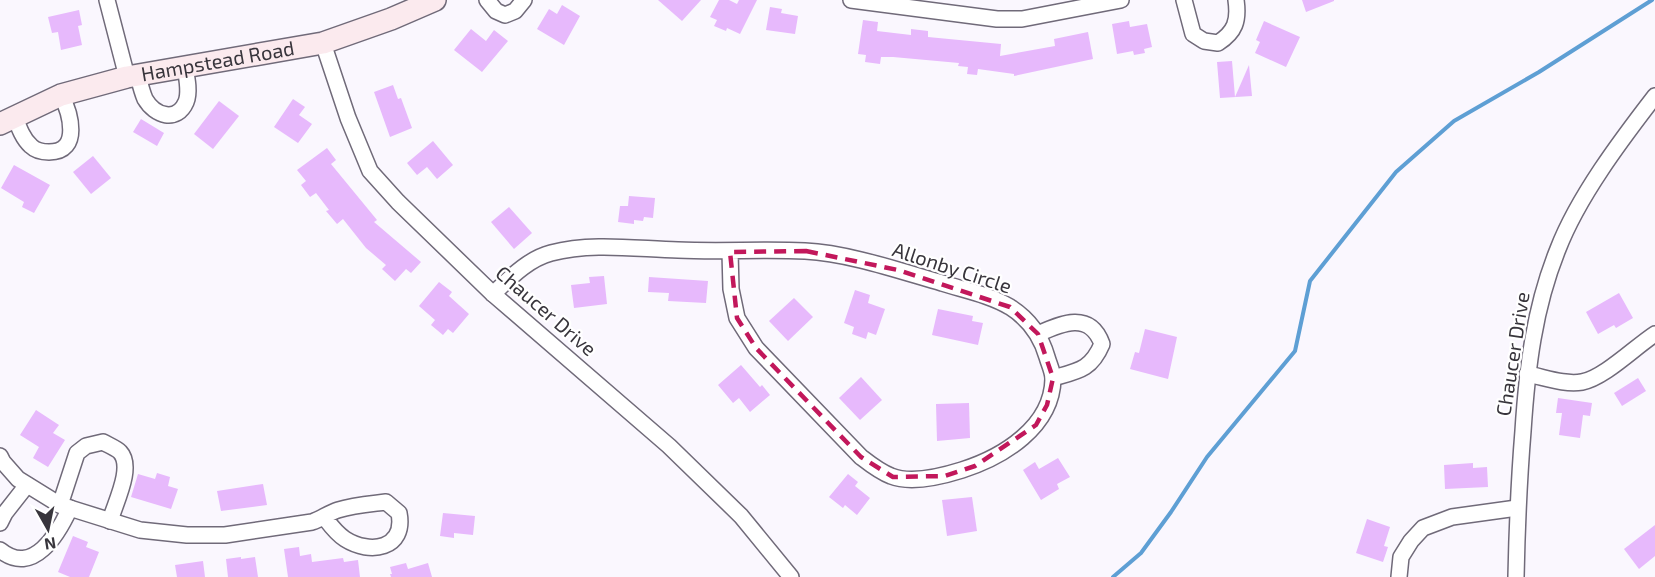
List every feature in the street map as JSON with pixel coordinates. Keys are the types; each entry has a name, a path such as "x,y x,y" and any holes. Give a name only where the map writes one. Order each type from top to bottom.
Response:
{"street":[{"path":"106,0 132,76 144,98 161,115 171,116 180,111 187,100 188,86 185,68"},
{"name":"Hampstead Road","path":"8,121 61,95 132,76 323,43 391,19 435,0"},
{"path":"487,0 496,11 506,15 515,11 524,0"},
{"path":"851,0 997,19 1055,14 1121,0"},
{"path":"1184,0 1193,34 1204,41 1218,43 1230,35 1237,19 1236,0"},
{"name":"Chaucer Drive","path":"323,43 348,118 370,171 398,202 493,294 669,446 741,516 791,577"},
{"path":"8,121 33,148 44,152 55,152 65,146 71,134 71,122 61,95"},
{"name":"Chaucer Drive","path":"1516,577 1517,508 1527,374 1540,299 1558,248 1580,202 1655,96"},
{"name":"Allonby Circle","path":"493,294 521,268 549,253 583,247 730,252 806,251 833,254 898,270 984,296 1010,307 1027,321 1038,334 1045,348 1053,378 1047,405 1036,425 1021,440 975,466 945,476 919,479 893,477 876,469 861,457 756,348 737,318 731,289 730,252"},
{"path":"1038,334 1058,324 1074,322 1090,325 1098,333 1102,344 1090,364 1079,371 1053,378"},
{"path":"1527,374 1565,382 1581,382 1596,378 1655,334"},
{"path":"0,550 9,560 23,562 43,554 59,532 77,453 86,446 103,442 119,451 125,460 126,470 110,520"},
{"path":"0,456 18,479 65,506 140,530 187,535 216,535 312,522 336,511 386,502 399,513 401,522 393,542 379,547 362,547 340,536 325,518"},
{"path":"0,523 27,484"},
{"path":"1398,577 1401,557 1423,528 1452,517 1517,508"}],"highlighted area":[{"path":"806,251 898,270 1010,307 1038,334 1053,378 1047,405 1036,425 975,466 945,476 893,477 861,457 756,348 737,318 730,252"}],"building":[{"path":"658,0 701,0 682,21"},
{"path":"719,0 729,0 737,4 739,0 757,0 740,34 727,28 726,31 714,26 717,20 710,17"},
{"path":"1302,0 1334,0 1334,1 1306,12"},
{"path":"562,5 580,16 564,45 537,29 549,9 557,14"},
{"path":"770,7 782,9 781,13 798,16 795,34 766,30"},
{"path":"79,10 82,25 78,26 82,45 61,50 58,32 52,33 48,17"},
{"path":"863,20 878,22 877,31 911,35 911,29 928,31 928,37 1001,44 1000,56 1055,46 1054,39 1088,32 1093,59 1014,76 1014,74 978,69 977,75 967,74 968,67 958,66 959,63 893,57 881,57 880,64 865,62 866,55 858,54"},
{"path":"1129,21 1130,27 1147,24 1152,47 1144,49 1145,53 1134,55 1133,51 1117,54 1112,24"},
{"path":"1264,21 1300,37 1286,67 1255,53 1260,42 1256,40"},
{"path":"471,29 486,41 494,30 508,41 482,72 454,50"},
{"path":"1232,61 1235,97 1249,65 1252,96 1220,98 1217,62"},
{"path":"393,85 398,99 401,98 412,128 390,137 374,92"},
{"path":"293,99 305,107 299,115 312,124 298,143 274,127"},
{"path":"219,101 239,116 213,149 194,134"},
{"path":"141,119 164,133 157,146 133,132"},
{"path":"433,141 453,165 437,179 427,167 417,175 407,163"},
{"path":"327,148 336,160 331,164 377,220 374,222 421,262 411,273 406,269 395,281 382,269 386,265 366,248 343,219 337,224 326,211 329,210 316,193 310,197 301,185 306,181 297,170"},
{"path":"93,156 111,178 91,194 73,172"},
{"path":"14,165 50,185 34,213 22,207 24,202 1,188"},
{"path":"629,196 655,198 653,218 644,217 643,221 634,220 634,224 618,222 620,206 628,206"},
{"path":"509,207 532,233 514,249 491,222"},
{"path":"604,276 607,304 574,308 571,285 590,283 589,277"},
{"path":"649,277 708,281 706,303 668,301 669,293 648,292"},
{"path":"439,282 452,292 449,296 469,314 453,333 448,329 443,335 431,325 435,320 419,306"},
{"path":"855,290 870,295 868,303 885,309 876,335 868,332 866,339 852,334 854,327 844,323"},
{"path":"1619,293 1633,318 1616,328 1614,325 1598,334 1586,312"},
{"path":"794,298 813,317 788,341 769,321"},
{"path":"938,309 973,316 972,321 983,323 978,345 932,335"},
{"path":"1145,329 1177,337 1168,379 1130,369 1135,352 1139,353"},
{"path":"741,365 770,395 750,412 739,398 733,403 718,385"},
{"path":"861,377 882,400 860,420 839,398"},
{"path":"1638,378 1646,391 1622,406 1614,393"},
{"path":"1558,398 1592,403 1590,416 1583,415 1580,438 1559,435 1562,413 1556,413"},
{"path":"969,403 970,438 937,441 936,404"},
{"path":"36,410 59,425 53,433 65,440 48,467 33,458 39,447 20,435"},
{"path":"1058,458 1070,477 1057,484 1059,489 1041,500 1023,470 1035,462 1039,469"},
{"path":"1473,463 1473,468 1487,467 1488,487 1445,489 1444,465"},
{"path":"157,473 170,477 168,486 178,489 171,509 131,497 138,474 155,479"},
{"path":"848,474 858,482 855,486 870,498 857,515 845,505 843,508 829,497"},
{"path":"263,484 267,505 221,511 217,491"},
{"path":"972,497 977,531 947,536 942,500"},
{"path":"443,513 475,516 473,535 454,533 454,538 440,536"},
{"path":"1367,519 1390,527 1384,546 1388,547 1383,562 1356,553"},
{"path":"1655,525 1655,556 1639,569 1624,549"},
{"path":"73,536 88,542 86,547 99,552 89,577 70,577 58,572"},
{"path":"299,547 300,556 311,554 312,562 343,558 344,562 358,560 360,577 288,577 284,549"},
{"path":"241,557 241,559 255,557 258,577 228,577 226,559"},
{"path":"203,561 205,577 177,577 175,565"},
{"path":"406,563 408,569 428,563 432,577 391,577 390,567"}],"waterway":[{"path":"1113,577 1141,553 1207,457 1295,351 1310,281 1396,172 1454,121 1539,72 1652,0"}]}
